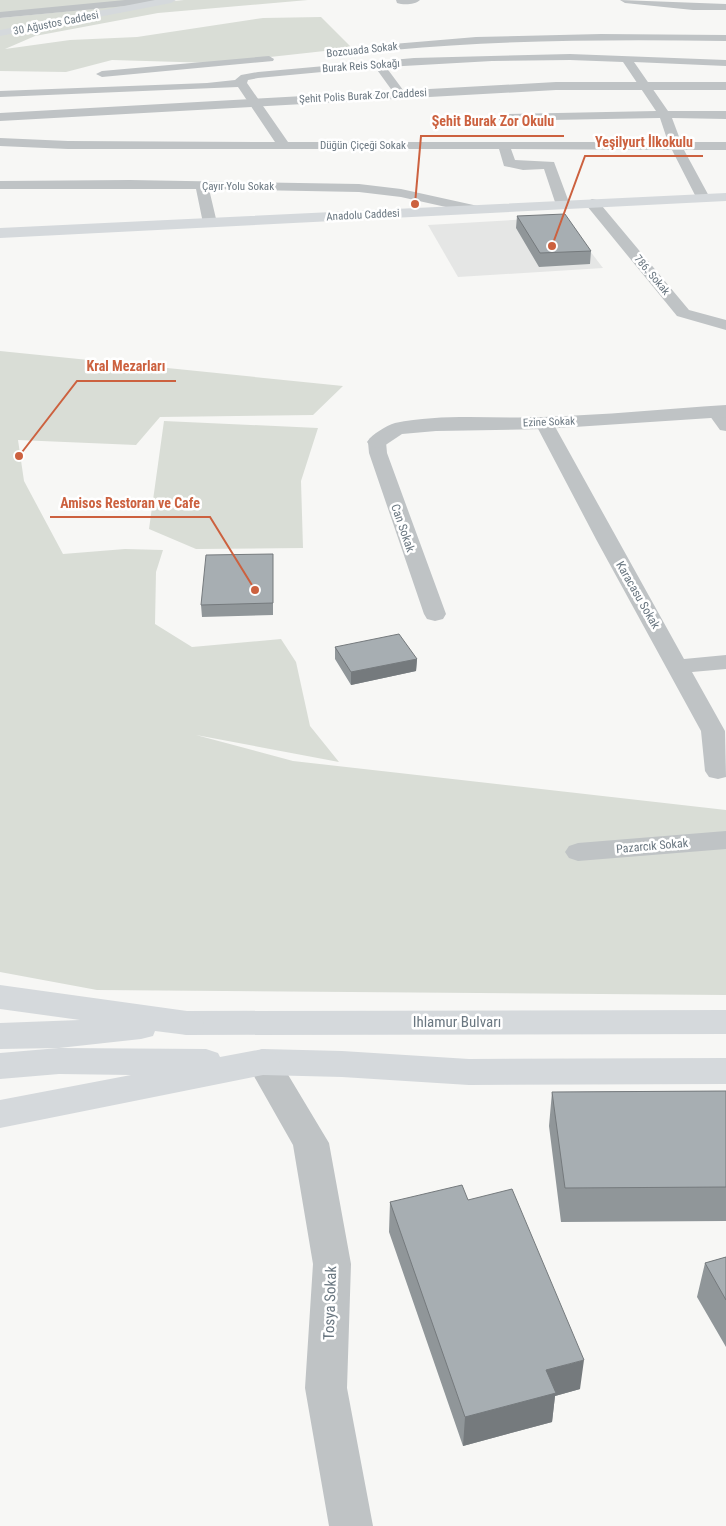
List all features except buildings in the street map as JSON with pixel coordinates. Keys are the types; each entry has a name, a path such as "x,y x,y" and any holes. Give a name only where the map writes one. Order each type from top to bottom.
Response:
{"main road":[{"name":"30 Ağustos Caddesi","path":"0,33 171,0"},
{"name":"Anadolu Caddesi","path":"0,233 726,197"},
{"path":"0,997 187,1023"},
{"name":"Ihlamur Bulvarı","path":"187,1023 726,1022"},
{"path":"0,1066 59,1048 187,1023"},
{"path":"0,1036 59,1048 263,1062 342,1064 469,1072 726,1071"},
{"path":"0,1114 263,1062"}],"street":[{"path":"0,15 158,0"},
{"path":"400,2 415,0"},
{"path":"626,0 693,7 726,7"},
{"name":"Bozcuada Sokak","path":"382,48 506,38 581,35 726,38"},
{"path":"331,68 347,64 361,54"},
{"name":"Burak Reis Sokağı","path":"0,94 207,86 241,82 245,77 258,75 331,68 520,57 626,58 726,63"},
{"path":"92,75 278,58"},
{"path":"626,58 666,115 676,146 703,198"},
{"path":"378,64 400,94"},
{"path":"120,89 122,79 131,72"},
{"path":"0,85 14,82"},
{"path":"241,82 284,145"},
{"name":"Şehit Polis Burak Zor Caddesi","path":"0,118 556,86 726,86"},
{"path":"102,90 108,113"},
{"path":"504,118 614,114 726,115"},
{"name":"Düğün Çiçeği Sokak","path":"0,142 68,145 726,146"},
{"path":"504,146 509,163 523,166 549,165 563,205"},
{"name":"Çayır Yolu Sokak","path":"0,185 130,184 359,188 402,193 474,209"},
{"path":"202,186 210,223"},
{"name":"786. Sokak","path":"592,203 683,313 726,325"},
{"name":"Ezine Sokak","path":"376,442 397,428 445,424 544,423 722,416"},
{"name":"Karacasu Sokak","path":"544,423 606,541 714,731 718,771"},
{"name":"Can Sokak","path":"376,442 408,543 435,614"},
{"path":"678,666 726,662"},
{"name":"Pazarcık Sokak","path":"578,852 726,840"},
{"name":"Tosya Sokak","path":"263,1062 311,1143 332,1264 326,1388 351,1526"}],"shaded area":[{"path":"0,0 135,0 0,14"},
{"path":"184,0 308,0 158,13 35,36 5,49 70,40 137,37 263,18 321,17 352,48 214,63 112,60 66,72 0,71 0,18"},
{"path":"564,217 603,268 458,277 428,225"},
{"path":"0,351 343,386 313,415 160,417 136,445 18,440 24,481 63,554 125,549 163,550 156,572 155,624 192,647 281,639 296,662 310,726 339,762 196,735 293,761 726,810 726,995 97,990 0,972"},
{"path":"164,421 318,428 301,481 303,548 196,549 149,529"}],"place":[{"name":"Şehit Burak Zor Okulu","path":"415,204"},
{"name":"Yeşilyurt İlkokulu","path":"552,246"},
{"name":"Kral Mezarları","path":"19,456"},
{"name":"Amisos Restoran ve Cafe","path":"255,590"}]}
